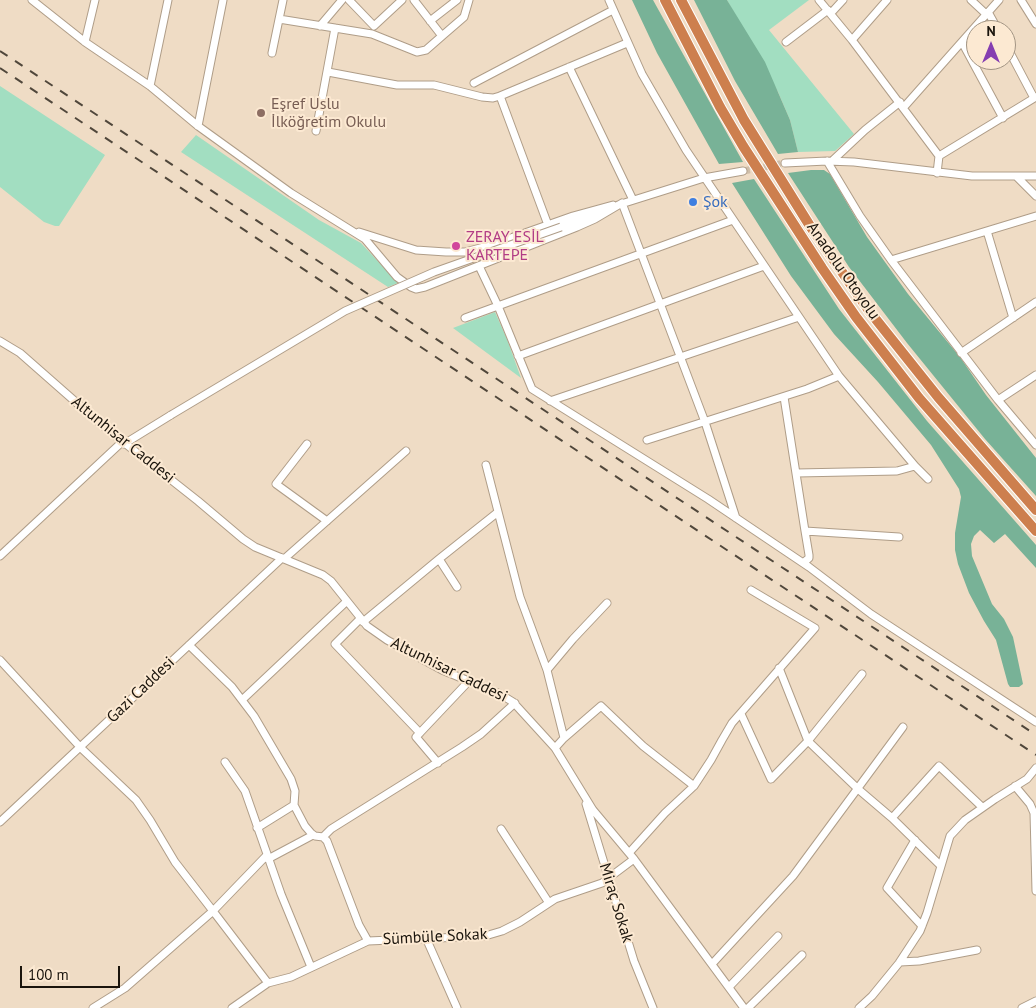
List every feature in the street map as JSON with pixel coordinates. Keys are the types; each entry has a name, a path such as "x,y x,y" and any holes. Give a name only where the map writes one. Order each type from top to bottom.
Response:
{"highway":[{"name":"Anadolu Otoyolu","path":"665,0 743,146 856,317 919,398 1036,531"},
{"name":"Anadolu Otoyolu","path":"683,0 744,120 810,226 870,312 938,397 1036,510"}],"street":[{"path":"32,0 85,42 150,86 198,126 304,202 349,228 371,245 397,277 416,289 577,227 622,204"},
{"path":"85,42 94,0"},
{"path":"150,86 168,0"},
{"path":"198,126 223,0"},
{"path":"272,53 283,0"},
{"path":"320,26 342,0"},
{"path":"349,0 373,30"},
{"path":"373,30 402,0"},
{"path":"414,0 442,36"},
{"path":"430,21 457,0"},
{"path":"279,18 335,28 373,30 417,52 426,50 464,17 469,0"},
{"path":"609,0 642,74 704,178 839,376 928,479"},
{"path":"819,0 852,40 939,156 937,174"},
{"path":"786,42 842,0"},
{"path":"852,40 887,0"},
{"path":"971,0 987,13 992,20"},
{"path":"830,161 865,130 902,105 999,0"},
{"path":"1021,0 1036,24"},
{"path":"474,84 613,10"},
{"path":"316,131 335,28"},
{"path":"962,42 1003,118"},
{"path":"328,72 397,85 434,85 493,98 627,43"},
{"path":"939,156 1035,98 1016,63"},
{"path":"570,67 633,200"},
{"path":"500,96 548,225"},
{"path":"830,161 860,216 891,260 961,353 1036,445"},
{"path":"785,163 854,162 937,174 1036,176"},
{"path":"0,556 123,443 345,311 434,272 633,200 704,178 742,172"},
{"path":"1017,176 1036,196"},
{"path":"349,228 416,250 456,252 488,246 580,214 622,204"},
{"path":"622,204 705,422 736,518"},
{"path":"891,260 1036,216"},
{"path":"465,318 733,220"},
{"path":"987,231 1013,318"},
{"path":"479,266 498,306 532,389 736,518 803,563 870,614 1036,722"},
{"path":"518,356 764,266"},
{"path":"961,353 1036,302"},
{"path":"550,401 798,317"},
{"name":"Altunhisar Caddesi","path":"0,340 30,361 123,443 198,501 243,539 255,547 322,575 331,581 362,620 375,632 405,650 468,682 500,694 514,703 555,748 583,796 632,856 746,1008"},
{"path":"998,400 1036,375"},
{"path":"647,440 784,397 839,376"},
{"path":"784,397 809,555 809,558 803,563"},
{"path":"307,444 276,484 326,521"},
{"name":"Gazi Caddesi","path":"0,822 283,558 406,451"},
{"path":"486,465 520,596 547,670 564,738"},
{"path":"797,473 896,471 915,466"},
{"path":"420,733 335,644 362,620 498,512"},
{"path":"805,532 899,537"},
{"path":"438,559 457,587"},
{"name":"Sümbüle Sokak","path":"232,1008 268,983 284,980 368,941 492,935 520,922 549,902 563,895 591,887 609,879 632,856 665,813 694,786 712,760 726,732 815,628 751,590"},
{"path":"242,700 347,601"},
{"path":"547,670 607,603"},
{"path":"189,644 242,700 254,716 291,780 294,791 294,805 308,830 313,835 323,837 327,841 359,924 368,941"},
{"path":"0,660 81,748 136,800 175,862 268,983"},
{"path":"779,668 808,742 892,818 940,865"},
{"path":"741,714 771,779 808,742 862,674"},
{"path":"438,763 416,737 468,682"},
{"path":"323,837 335,826 438,763 480,734 514,703"},
{"path":"555,748 600,706 643,746 694,786"},
{"path":"712,964 793,876 903,727"},
{"path":"225,762 245,791 257,828 311,967"},
{"path":"892,818 939,766 982,808"},
{"path":"859,1008 900,962 922,926 950,836 960,824 1027,779 1036,768"},
{"path":"1015,786 1030,804 1034,814 1036,891"},
{"name":"Miraç Sokak","path":"583,796 634,961 653,1008"},
{"path":"257,828 294,805"},
{"path":"501,829 549,902"},
{"path":"92,1008 125,988 213,911 268,857 313,835"},
{"path":"915,840 887,888 922,926"},
{"path":"729,987 778,936"},
{"path":"426,938 457,1008"},
{"path":"900,962 919,961 977,950"},
{"path":"746,1008 802,955"},
{"path":"1022,1008 1036,1001"},
{"path":"866,1002 872,1008"}],"green space":[{"path":"632,0 653,0 743,162 719,164 657,53"},
{"path":"694,0 727,0 765,62 790,120 798,152 778,154 735,81"},
{"path":"727,0 809,0 769,30 854,134 835,151 798,152 790,120 778,92"},
{"path":"0,86 105,155 59,226 44,222 0,187"},
{"path":"196,135 319,220 361,243 398,283 388,287 181,152"},
{"path":"824,170 830,174 867,237 908,294 960,357 986,395 1036,458 1036,496 985,439 907,343 849,267 788,173"},
{"path":"754,179 839,309 927,421 1036,545 1036,568 1005,534 994,543 980,530 974,536 971,544 972,556 992,604 1004,619 1013,637 1023,684 1019,687 1010,687 1008,684 996,640 969,593 958,564 955,550 955,533 961,497 959,489 931,445 878,382 834,334 791,276 732,183"},
{"path":"495,312 507,339 521,378 453,328"}],"tunnel":[{"path":"743,171 785,163"}],"railway":[{"path":"0,51 1036,735"},
{"path":"0,68 1036,755"}],"place":[{"name":"Eşref Uslu İlköğretim Okulu","path":"261,113"},
{"name":"Şok","path":"693,202"},
{"name":"ZERAY ESİL KARTEPE","path":"456,246"}]}
